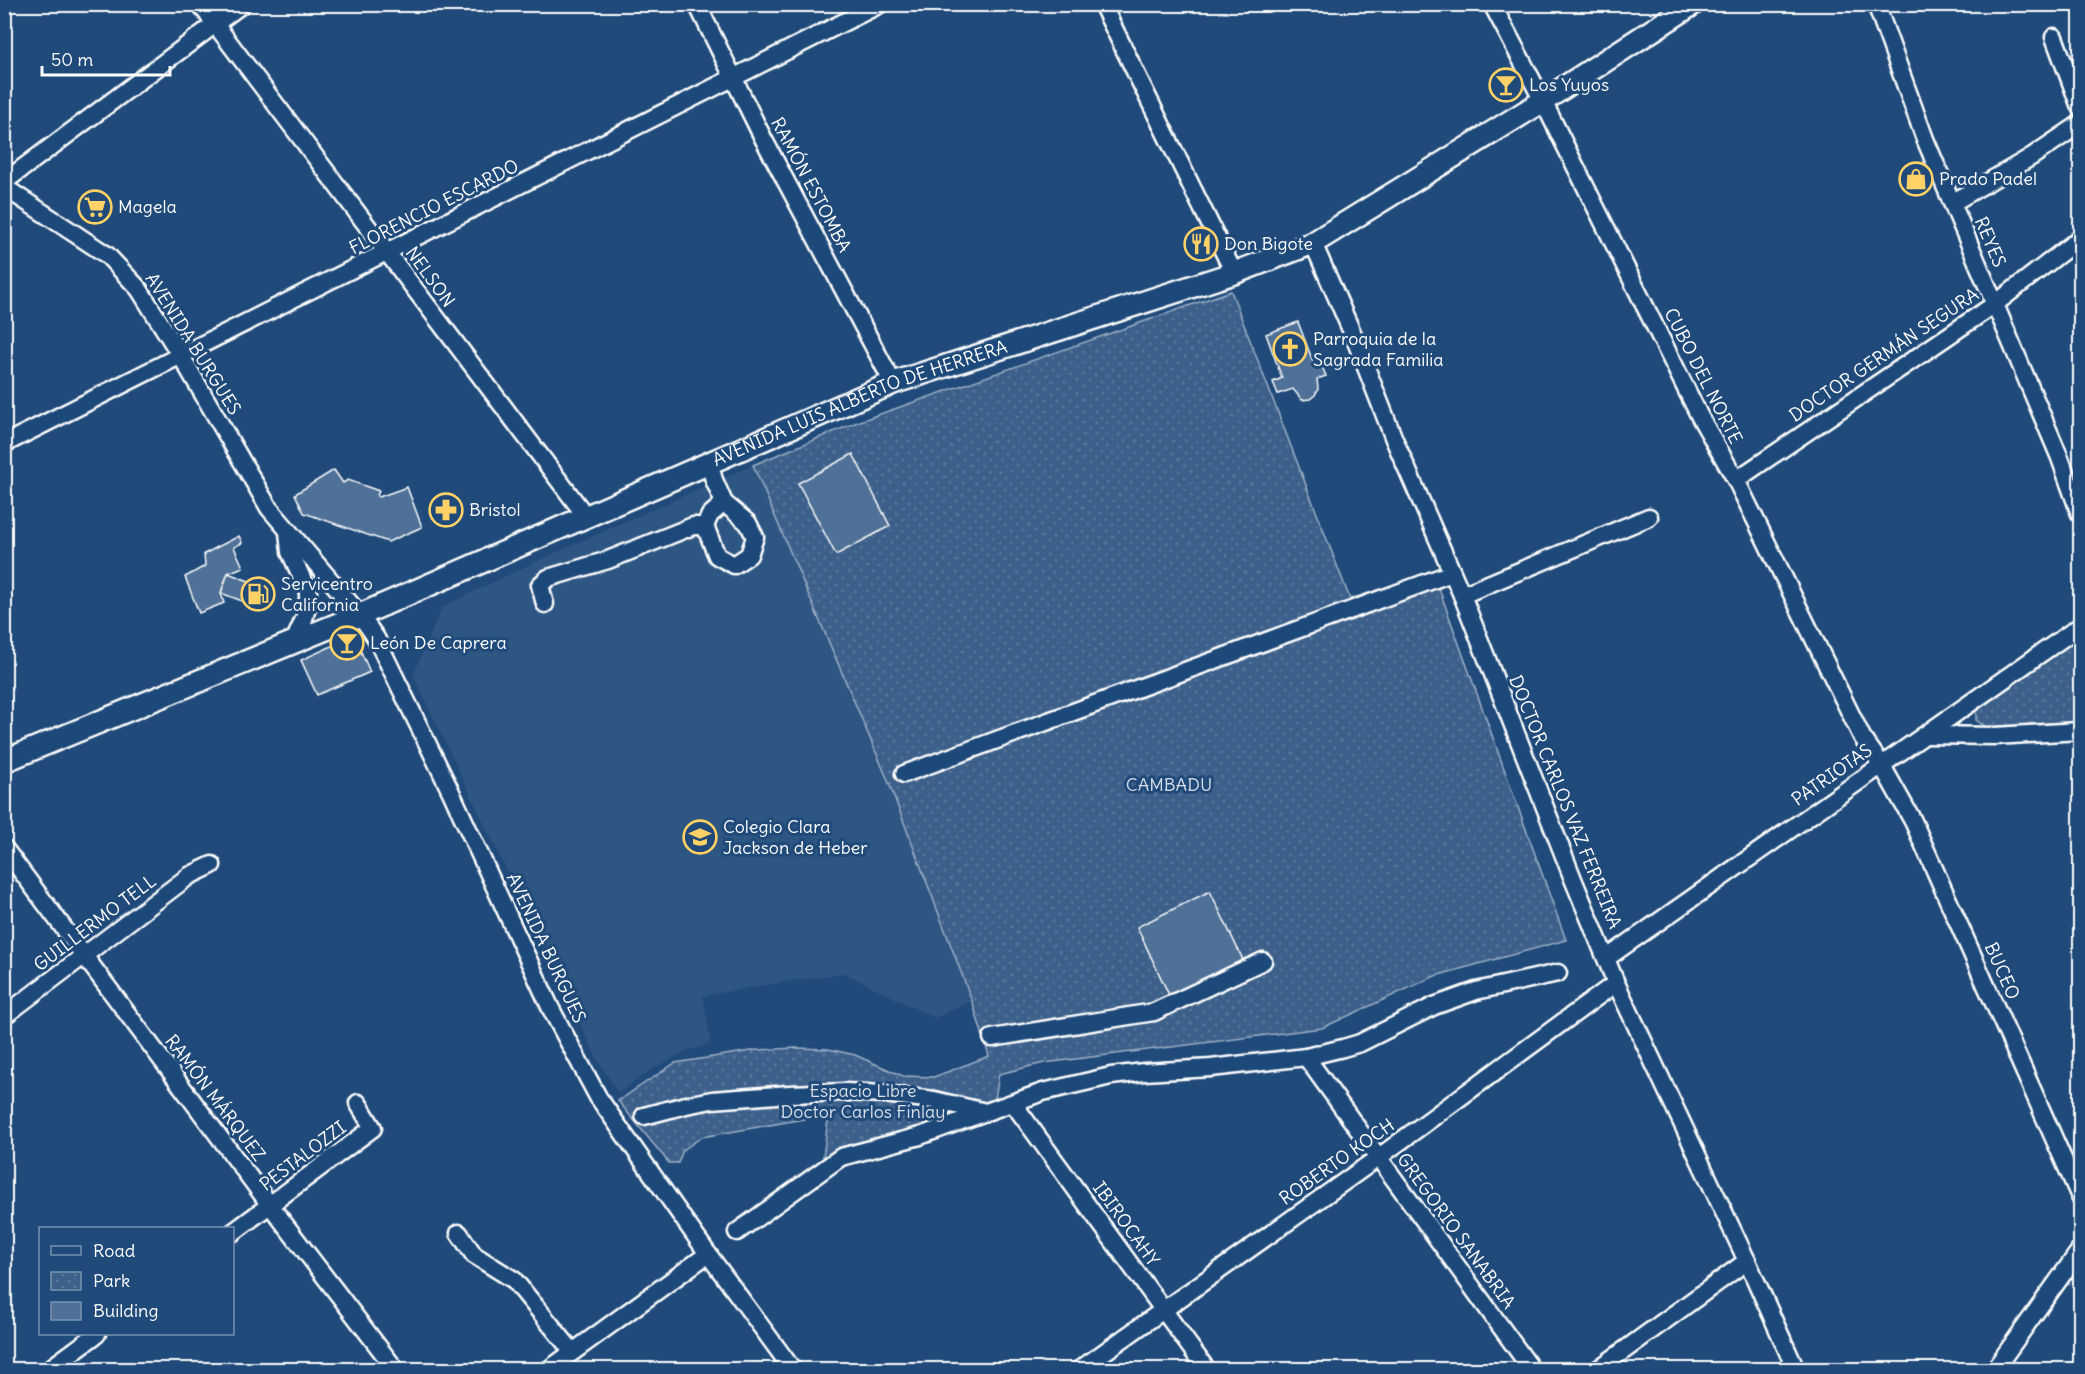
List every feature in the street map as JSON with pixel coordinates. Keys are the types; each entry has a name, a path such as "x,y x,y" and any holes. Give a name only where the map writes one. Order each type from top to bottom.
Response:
{"main road":[{"name":"AVENIDA LUIS ALBERTO DE HERRERA","path":"4,761 360,615 892,383 1234,273 1313,243 1543,101 1693,4"}],"street":[{"name":"NELSON","path":"200,4 585,515"},
{"path":"4,182 242,4"},
{"name":"RAMÓN ESTOMBA","path":"697,4 764,140 892,383"},
{"name":"FLORENCIO ESCARDO","path":"4,444 880,4"},
{"path":"1102,4 1234,273"},
{"name":"CUBO DEL NORTE","path":"1492,4 1543,101 1700,417 1736,480 1862,737 1881,764"},
{"name":"REYES","path":"1876,4 1925,139 2060,458 2080,514"},
{"path":"2054,37 2080,107"},
{"path":"1952,203 2031,157 2080,124"},
{"name":"AVENIDA BURGUES","path":"4,188 107,255 139,289 181,356 269,508 360,615 376,638 451,792 551,1009 598,1097 793,1370"},
{"name":"DOCTOR GERMÁN SEGURA","path":"1736,480 1995,304 2080,238"},
{"name":"DOCTOR CARLOS VAZ FERREIRA","path":"1313,243 1462,596 1616,983 1796,1370"},
{"name":"REYES","path":"2060,458 2080,480"},
{"path":"709,462 724,503 748,523 755,537 749,555 734,565 717,556 705,526 710,515 724,503"},
{"path":"1462,596 1649,517"},
{"path":"545,604 540,585 548,578 608,560 693,525 705,526"},
{"name":"AVENIDA BURGUES","path":"288,532 290,552 308,591 308,604 304,619 294,642"},
{"path":"904,774 1452,573"},
{"name":"PATRIOTAS","path":"1607,958 2080,626"},
{"path":"1927,735 1995,736 2080,731"},
{"name":"BUCEO","path":"1881,764 1918,831 2080,1197"},
{"name":"RAMÓN MÁRQUEZ","path":"4,848 396,1370"},
{"name":"GUILLERMO TELL","path":"4,1016 85,957 189,876 212,865"},
{"path":"992,1038 1154,1012 1263,961"},
{"path":"737,1232 841,1157 920,1136 1043,1092 1111,1076 1306,1057 1360,1043 1434,1006 1476,991 1558,973"},
{"name":"ROBERTO KOCH","path":"1079,1370 1616,983"},
{"name":"GREGORIO SANABRIA","path":"1306,1057 1532,1370"},
{"path":"644,1116 712,1100 846,1092 934,1100 986,1112"},
{"name":"PESTALOZZI","path":"234,1232 373,1128 358,1103"},
{"name":"IBIROCAHY","path":"1013,1103 1208,1370"},
{"path":"459,1233 474,1255 514,1280 572,1352"},
{"path":"1994,1370 2080,1250"},
{"path":"548,1370 708,1254"},
{"path":"1597,1370 1747,1261"},
{"path":"48,1370 96,1335"}],"shaded area":[{"name":"Colegio Clara Jackson de Heber","path":"753,465 887,778 972,1001 935,1018 845,973 703,996 711,1044 690,1050 654,1068 618,1093 598,1061 413,675 442,607 539,560"}],"green space":[{"name":"CAMBADU","path":"1231,291 1350,599 1433,572 1566,940 1435,976 1322,1028 1044,1063 999,1074 995,1099 959,1117 848,1145 823,1157 828,1120 815,1117 702,1137 683,1150 678,1163 669,1163 618,1101 675,1063 757,1050 828,1049 855,1055 903,1076 934,1077 989,1056 972,1001 887,778 753,465 860,421"},
{"path":"2080,637 2080,721 1986,727 1976,720 1976,711"}],"building":[{"name":"Parroquia de la Sagrada Familia","path":"1298,322 1315,367 1321,364 1326,376 1317,379 1318,389 1315,395 1310,399 1302,400 1293,389 1278,394 1273,382 1282,378 1266,334"},
{"path":"853,454 890,526 836,555 798,483"},
{"path":"334,470 343,483 348,480 379,491 377,496 379,497 407,487 422,527 388,542 304,513 295,494"},
{"path":"239,536 242,543 234,547 243,567 228,573 221,593 224,603 199,613 185,577 205,566 204,554"},
{"path":"228,573 270,589 263,609 221,593"},
{"path":"354,636 370,672 317,695 301,660"},
{"path":"1210,891 1244,962 1170,997 1137,927"}],"place":[{"name":"Los Yuyos","path":"1506,85"},
{"name":"Prado Padel","path":"1916,179"},
{"name":"Magela","path":"95,207"},
{"name":"Don Bigote","path":"1201,244"},
{"name":"Parroquia de la Sagrada Familia","path":"1290,349"},
{"name":"Bristol","path":"446,510"},
{"name":"Servicentro California","path":"258,594"},
{"name":"León De Caprera","path":"347,643"},
{"name":"Colegio Clara Jackson de Heber","path":"700,837"}],"park label":[{"name":"Espacio Libre Doctor Carlos Finlay","path":"863,1101"}]}
